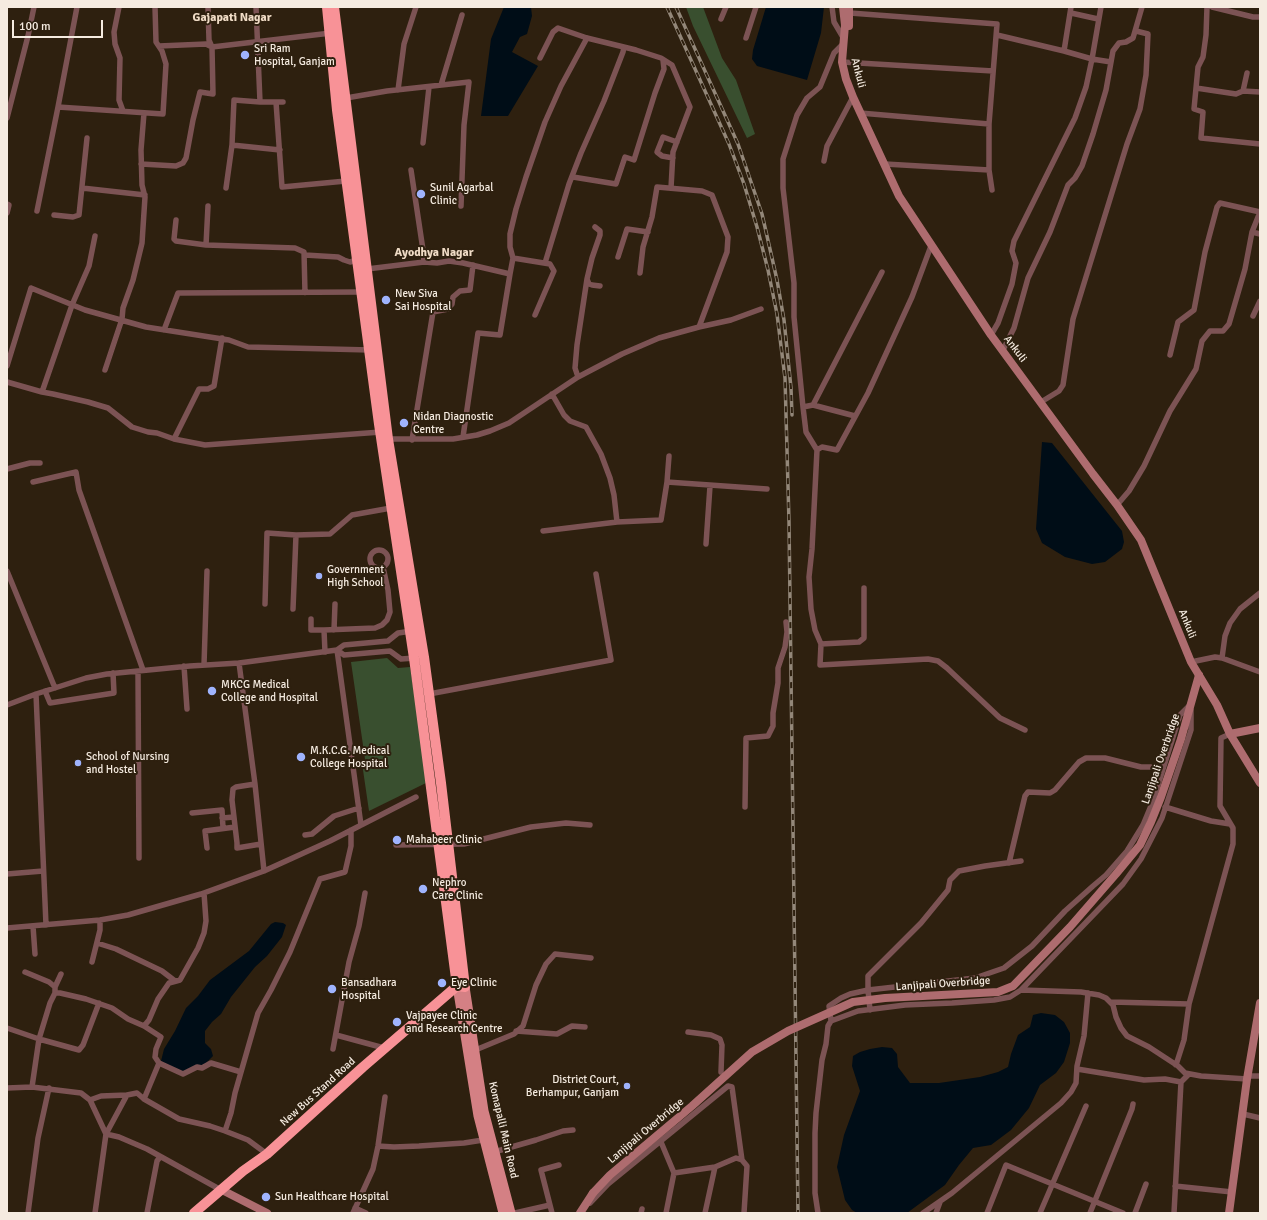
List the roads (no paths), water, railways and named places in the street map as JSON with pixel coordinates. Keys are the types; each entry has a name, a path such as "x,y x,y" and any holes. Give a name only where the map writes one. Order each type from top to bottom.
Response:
{"highway":[{"path":"327,7 334,33 346,98 367,269 373,350 392,508 419,657 429,694 449,845 461,986"},
{"path":"334,7 337,110 361,292 373,350"},
{"path":"384,436 414,631"},
{"path":"419,657 431,789 438,846 461,986"},
{"name":"New Bus Stand Road","path":"194,1213 243,1170 267,1154 384,1048 461,986"}],"main road":[{"name":"Ankuli","path":"843,7 845,25 842,62 846,79 860,113 899,196 991,335 1117,505 1141,540 1191,662 1217,705 1230,734 1260,783"},
{"path":"843,41 849,26 849,10"},
{"name":"Lanjipali Overbridge","path":"580,1213 593,1193 610,1175 692,1106 752,1052 788,1031 853,1002 864,1000 998,992 1013,986 1070,927 1140,844 1161,797 1199,675"},
{"path":"1230,734 1260,728"},
{"path":"461,986 471,1053 476,1106 503,1213"},
{"path":"1229,1213 1260,1003"},
{"name":"Komapalli Main Road","path":"471,1053 494,1152 511,1213"},
{"path":"222,1190 267,1213"}],"street":[{"path":"7,118 34,7"},
{"path":"37,211 77,7"},
{"path":"119,7 114,32 115,44 121,65 119,100 123,112"},
{"path":"58,107 164,114 166,64 162,51 156,42 155,7"},
{"path":"141,164 176,166 183,163 186,158 200,92 213,94 212,47 209,40 208,7"},
{"path":"256,7 260,102"},
{"path":"398,90 404,44 416,7"},
{"path":"721,19 726,7"},
{"path":"746,38 756,7"},
{"path":"832,7 834,22 843,41 834,53 820,87 807,98 797,115 783,159 783,188 794,282 794,317 803,407 806,432 817,450 809,590 815,630 822,644 820,665 928,659 938,661 1000,718 1024,730"},
{"path":"991,335 998,323 1012,284 1016,263 1012,251 1014,241 1075,118 1086,87 1100,7"},
{"path":"1003,350 1014,328 1028,278 1050,232 1068,185 1075,178 1086,154 1106,90 1113,50 1119,43 1126,42 1133,38 1142,7"},
{"path":"1207,7 1206,35 1203,57 1198,67 1194,109 1203,112 1201,138 1260,144"},
{"path":"1212,7 1253,17 1260,17"},
{"path":"849,10 998,24 989,124 989,170 992,190"},
{"path":"1064,50 1071,10 1098,20"},
{"path":"441,85 462,15"},
{"path":"540,58 553,32 558,28 587,38 636,50 661,58 672,65 690,108 673,152 671,188"},
{"path":"1041,402 1061,389 1073,319 1127,144 1140,109 1146,75 1148,34 1136,31"},
{"path":"159,46 206,44 212,47 334,33"},
{"path":"996,35 1064,50 1092,59 1111,62"},
{"path":"463,437 478,333 500,336 513,258 510,242 514,217 544,122 561,86 587,38"},
{"path":"545,263 572,177 604,101 624,47"},
{"path":"572,177 616,184 625,157 634,160 654,93 664,69 663,60"},
{"path":"842,62 993,71"},
{"path":"1243,91 1247,73"},
{"path":"346,98 398,90 469,82 464,125 460,206"},
{"path":"423,143 429,87"},
{"path":"1196,88 1236,94 1243,91 1260,92"},
{"path":"824,161 827,146 853,97"},
{"path":"226,188 232,145 234,100 283,102"},
{"path":"276,102 282,187 346,181"},
{"path":"104,370 122,319 123,308 133,280 142,243 145,195 142,187 141,164 144,113"},
{"path":"860,113 989,124"},
{"path":"673,158 662,156 657,152 663,137 677,142"},
{"path":"54,215 73,217 78,216 79,214 87,138"},
{"path":"232,145 280,150"},
{"path":"884,164 989,170"},
{"path":"411,170 424,262"},
{"path":"640,273 643,247 648,232 658,187 702,191 712,194 728,237 727,252 699,327"},
{"path":"82,188 145,195"},
{"path":"1117,505 1132,486 1144,466 1170,411 1196,369 1202,341 1210,331 1224,331 1229,324 1245,268 1252,232 1260,212 1220,203 1217,207 1194,310 1178,322 1170,355"},
{"path":"7,204 9,205 7,213"},
{"path":"206,245 208,206"},
{"path":"176,220 174,239 206,245 295,248 304,252 305,293"},
{"path":"578,377 575,368 577,345 587,279 600,235 600,231 595,227"},
{"path":"618,257 627,229 648,232"},
{"path":"1252,232 1260,234"},
{"path":"42,392 72,305 89,266 95,236"},
{"path":"817,450 822,447 837,450 868,393 912,297 931,246"},
{"path":"305,255 338,257 350,262 357,260"},
{"path":"513,258 550,264 554,270 535,315"},
{"path":"367,269 424,262 437,264 449,261 510,274"},
{"path":"412,440 433,312 448,309 452,304 454,297 460,291 470,290 473,265"},
{"path":"813,406 882,272"},
{"path":"587,279 589,284 600,286"},
{"path":"7,366 31,288 85,310 122,319 146,327 222,338 248,347 373,350"},
{"path":"164,330 178,293 361,292"},
{"path":"1252,316 1260,301"},
{"path":"7,382 108,408 132,427 174,439 205,445 384,436 412,440 437,440 463,437 490,431 509,423 578,377 622,354 659,338 730,320 761,309"},
{"path":"174,439 199,389 208,389 214,386 222,338"},
{"path":"552,394 564,415 570,420 586,427 601,454 610,478 614,495 617,522"},
{"path":"803,407 813,406 855,416"},
{"path":"543,531 617,522 661,520 667,482 669,456"},
{"path":"7,469 30,463 40,463"},
{"path":"33,482 76,472 79,490 140,671 139,858"},
{"path":"667,482 767,489"},
{"path":"706,544 710,486"},
{"path":"265,604 268,533 296,535 330,534 352,514 392,508"},
{"path":"292,609 296,535"},
{"path":"311,619 311,630 375,628 382,625 387,620 390,612 383,567"},
{"path":"7,571 55,688"},
{"path":"204,665 207,571"},
{"path":"429,694 611,660 596,574"},
{"path":"822,644 858,642 864,638 864,588"},
{"path":"1222,658 1225,636 1230,623 1240,609 1260,593"},
{"path":"334,630 335,604"},
{"path":"745,807 746,738 768,736 773,726 773,713 778,683 778,668 785,647 787,632 786,622"},
{"path":"324,630 325,652"},
{"path":"7,705 86,678 113,673 184,666 239,663 325,652 337,650 344,645 388,641 398,633 414,631"},
{"path":"337,650 344,655 390,651 401,658 419,657"},
{"path":"337,650 361,825"},
{"path":"1191,662 1215,657 1222,658 1260,672"},
{"path":"239,663 255,784 264,871"},
{"path":"184,666 187,709"},
{"path":"45,691 50,703 114,693 113,673"},
{"path":"36,694 46,925"},
{"path":"818,1213 816,1193 816,1112 822,1060 828,1026 831,1022 858,1011 1005,998 1010,997 1020,990 1123,884 1142,859 1152,840 1165,807 1191,730 1191,704"},
{"path":"831,1022 829,1006 850,994 868,990 975,978 1004,968 1032,946 1065,911 1106,875 1127,851 1143,825 1153,801 1180,715 1191,704"},
{"path":"1176,1064 1184,1040 1189,1004 1233,844 1233,833 1230,824 1220,806 1221,738 1230,734"},
{"path":"1009,863 1025,796 1028,792 1050,793 1079,762 1086,758 1105,758 1141,767 1151,767"},
{"path":"431,789 441,783"},
{"path":"255,784 236,787 233,789 232,793 237,848 261,844"},
{"path":"7,928 100,920 128,915 204,893 264,871 351,830 416,797"},
{"path":"1165,807 1211,821 1230,824"},
{"path":"305,835 312,834 334,816 359,808"},
{"path":"192,813 222,810 224,828"},
{"path":"222,818 234,817"},
{"path":"396,845 438,846 464,844 531,827 566,823 590,825"},
{"path":"207,848 205,831 235,827"},
{"path":"225,1131 258,1013 290,952 320,879 345,872 351,846 351,830"},
{"path":"870,1010 868,976 921,923 948,890 950,880 959,871 1021,861"},
{"path":"7,874 43,871"},
{"path":"144,1026 150,1020 158,999 170,983 180,980 198,948 204,933 206,921 204,893"},
{"path":"333,1050 349,962 359,926 365,894"},
{"path":"92,962 100,930 100,920"},
{"path":"33,926 34,954"},
{"path":"97,943 116,949 162,971 175,981"},
{"path":"471,1053 514,1034 516,1030 522,1026 536,985 546,964 555,954 591,958"},
{"path":"24,972 49,982 55,990 60,993 100,1003 112,1008 128,1019 144,1026 161,1037 156,1049 155,1057 159,1063 183,1074 197,1067 202,1068 211,1063 241,1072"},
{"path":"32,1087 39,1039 61,974"},
{"path":"1020,990 1088,993 1106,998 1113,1005 1120,1028 1128,1036 1150,1047 1176,1064 1185,1073 1248,1078 1260,1076"},
{"path":"923,1213 952,1193 1061,1103 1071,1092 1076,1083 1077,1069 1084,1036 1088,993"},
{"path":"1111,1002 1189,1004"},
{"path":"7,1028 79,1050 83,1045 100,1003"},
{"path":"516,1030 557,1034 572,1026 585,1027"},
{"path":"688,1032 711,1035 720,1039 722,1045 721,1072"},
{"path":"336,1035 384,1048"},
{"path":"144,1099 159,1063"},
{"path":"1077,1069 1144,1080 1165,1079 1181,1082"},
{"path":"1174,1213 1181,1082 1189,1074"},
{"path":"584,1213 597,1195 608,1184 728,1086 732,1087 742,1160"},
{"path":"7,1088 49,1088 81,1093 90,1100 106,1134"},
{"path":"28,1213 38,1138 49,1088"},
{"path":"90,1100 101,1096 137,1094 179,1119 210,1126 248,1140 267,1154"},
{"path":"95,1213 106,1134 127,1095"},
{"path":"366,1213 354,1210 373,1169 385,1097"},
{"path":"1090,1213 1132,1109 1132,1104"},
{"path":"1040,1213 1086,1106"},
{"path":"1243,1114 1260,1118"},
{"path":"494,1152 563,1131 573,1130"},
{"path":"106,1134 119,1137 222,1190"},
{"path":"378,1146 413,1146 464,1143 484,1140"},
{"path":"661,1142 674,1173 666,1213"},
{"path":"147,1213 157,1160 160,1157"},
{"path":"674,1173 714,1167 736,1158 742,1160 747,1166 744,1213"},
{"path":"552,1213 541,1170 559,1165"},
{"path":"987,1213 1006,1165 1124,1213"},
{"path":"706,1213 714,1167"},
{"path":"1136,1213 1146,1184"},
{"path":"1175,1186 1232,1192"},
{"path":"936,1213 940,1202"},
{"path":"515,1213 550,1205"}],"railway":[{"path":"667,7 729,144 744,184 768,270 777,314 785,378 789,522 798,1213"},
{"path":"676,7 738,144 762,214 777,280 784,320 791,388 792,415"}],"place":[{"name":"Sri Ram Hospital, Ganjam","path":"245,55"},
{"name":"Sunil Agarbal Clinic","path":"421,194"},
{"name":"New Siva Sai Hospital","path":"386,300"},
{"name":"Nidan Diagnostic Centre","path":"404,423"},
{"name":"Government High School","path":"319,576"},
{"name":"MKCG Medical College and Hospital","path":"212,691"},
{"name":"M.K.C.G. Medical College Hospital","path":"301,757"},
{"name":"School of Nursing and Hostel","path":"78,763"},
{"name":"Mahabeer Clinic","path":"397,840"},
{"name":"Nephro Care Clinic","path":"423,889"},
{"name":"Eye Clinic","path":"442,983"},
{"name":"Bansadhara Hospital","path":"332,989"},
{"name":"Vajpayee Clinic and Research Centre","path":"397,1022"},
{"name":"District Court, Berhampur, Ganjam","path":"627,1086"},
{"name":"Sun Healthcare Hospital","path":"266,1197"}],"district":[{"name":"Gajapati Nagar","path":"232,18"},
{"name":"Ayodhya Nagar","path":"434,253"}]}
